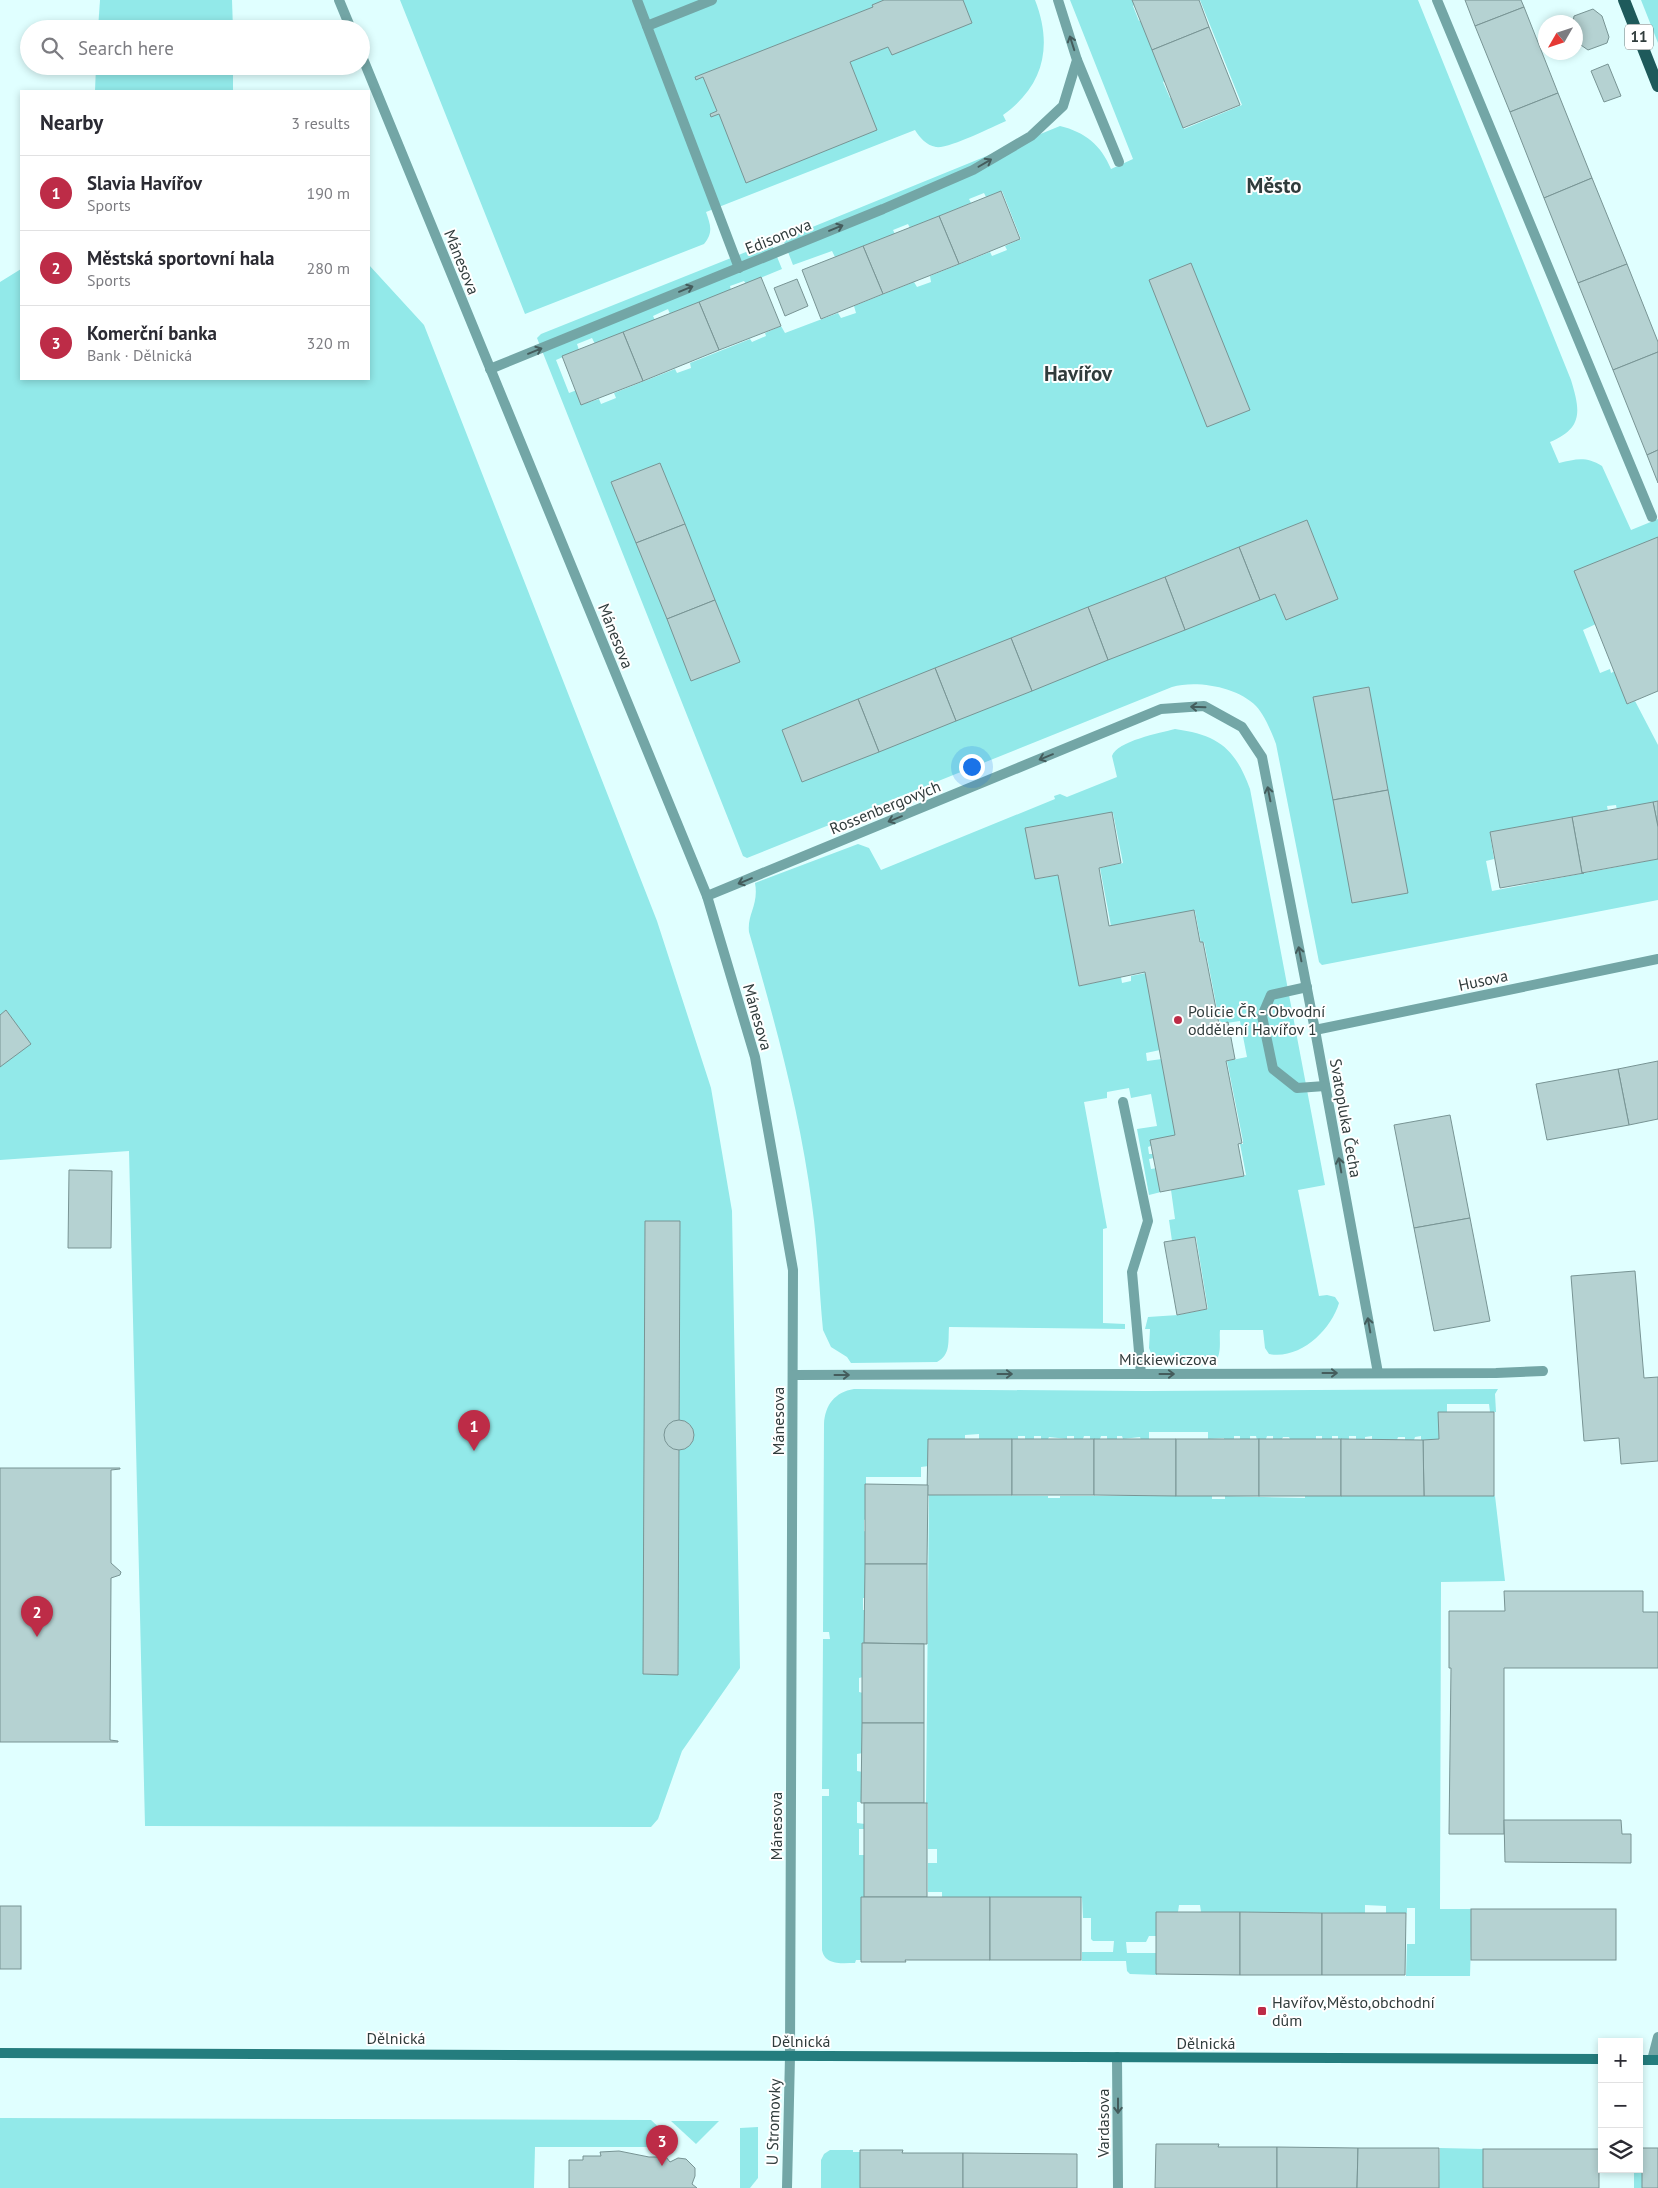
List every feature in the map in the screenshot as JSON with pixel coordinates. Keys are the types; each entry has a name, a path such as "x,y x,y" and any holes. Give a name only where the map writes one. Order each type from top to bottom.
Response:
{"main road":[{"name":"11","path":"1624,0 1658,86"}],"street":[{"path":"339,0 347,20"},
{"path":"637,0 739,268"},
{"path":"647,26 712,0"},
{"path":"1058,0 1078,60 1119,162"},
{"path":"1437,0 1652,517"},
{"name":"Edisonova","path":"490,369 973,170 1031,136 1063,106 1078,60"},
{"name":"Mánesova","path":"370,75 707,896 755,1057 793,1270 790,2056"},
{"name":"Rossenbergových","path":"707,896 1162,709 1204,706 1242,727"},
{"name":"Svatopluka Čecha","path":"1242,727 1262,757 1307,987 1378,1373"},
{"name":"Husova","path":"1315,1030 1658,959"},
{"path":"1307,987 1271,994 1262,1016 1273,1069 1297,1088 1325,1086"},
{"path":"1123,1102 1148,1221 1132,1272 1140,1374"},
{"name":"Mickiewiczova","path":"794,1375 1378,1373 1543,1370"},
{"path":"1655,2060 1658,2037"},
{"name":"Dělnická","path":"0,2053 1598,2059"},
{"name":"U Stromovky","path":"787,2188 790,2056"},
{"name":"Vardasova","path":"1117,2057 1118,2188"}],"shaded area":[{"path":"100,0 232,0 233,20 99,20"},
{"path":"400,0 1035,0 1043,33 1044,49 1036,78 1017,104 1003,115 1006,121 942,147 926,143 915,130 706,212 710,224 710,232 704,244 525,314"},
{"path":"1070,0 1133,0 1135,4 1133,6 1139,21 1141,20 1165,81 1163,82 1170,98 1172,98 1184,129 1242,105 1200,0 1418,0 1571,380 1576,400 1577,417 1569,431 1550,442 1559,463 1581,459 1602,466 1631,530 1658,519 1658,538 1596,624 1583,630 1600,673 1610,669 1611,673 1615,671 1628,704 1635,701 1658,745 1658,801 1617,810 1616,805 1607,806 1608,811 1490,834 1494,859 1486,861 1492,891 1658,859 1658,900 1322,965 1319,962 1276,744 1270,729 1259,709 1248,699 1228,690 1193,684 1172,687 747,858 743,856 537,338 541,334 771,242 782,269 746,284 744,281 730,286 731,290 670,314 668,309 653,316 655,320 595,344 592,338 577,344 579,350 556,360 569,393 577,390 583,404 599,399 601,404 616,398 614,393 675,369 677,373 691,368 690,363 750,339 752,342 766,336 765,333 781,326 785,333 838,313 841,318 856,313 854,306 914,282 917,287 931,282 930,276 990,252 992,256 1007,250 1005,246 1021,239 1002,191 986,197 984,193 969,199 971,203 910,228 908,224 893,230 895,234 835,257 832,251 793,265 783,239 1060,126 1077,132 1097,146 1111,169 1133,159"},
{"path":"1641,0 1658,0 1658,43"},
{"path":"96,75 233,75 233,90 95,90"},
{"path":"370,266 424,325 657,921 711,1088 732,1211 740,1668 682,1751 658,1819 651,1827 145,1826 129,1151 0,1160 0,282 20,270 20,380 370,380"},
{"path":"1175,729 1203,735 1223,746 1238,763 1250,789 1325,1185 1298,1190 1319,1296 1335,1297 1339,1303 1335,1313 1322,1333 1313,1341 1303,1348 1281,1355 1269,1354 1265,1348 1263,1330 1220,1330 1218,1357 1211,1363 1185,1366 1158,1361 1153,1358 1149,1348 1150,1329 1145,1329 1148,1317 1178,1315 1208,1309 1196,1237 1172,1241 1169,1220 1175,1219 1171,1190 1246,1175 1240,1144 1243,1144 1243,1141 1227,1061 1247,1057 1240,1021 1220,1024 1204,942 1201,943 1195,911 1111,926 1100,868 1123,863 1113,813 1027,828 1036,879 1059,875 1080,986 1121,977 1122,983 1131,981 1131,976 1146,973 1160,1050 1146,1053 1147,1061 1162,1059 1177,1135 1148,1147 1149,1154 1154,1154 1154,1158 1149,1159 1151,1169 1157,1168 1161,1192 1149,1195 1137,1129 1157,1126 1151,1094 1131,1098 1129,1088 1107,1092 1107,1098 1084,1102 1107,1228 1103,1229 1103,1323 1125,1324 1125,1329 949,1327 947,1352 937,1362 851,1363 847,1357 831,1347 823,1330 814,1221 801,1136 777,1033 749,932 756,891 755,883 858,844 869,848 881,870 1055,799 1054,796 1060,794 1067,797 1117,777 1112,756 1122,746 1140,738"},
{"path":"854,1389 1145,1391 1498,1389 1495,1394 1496,1412 1490,1412 1489,1404 1447,1404 1447,1412 1439,1412 1440,1440 1421,1440 1421,1436 1415,1437 1414,1440 1405,1440 1405,1437 1398,1437 1397,1440 1372,1440 1372,1436 1365,1437 1365,1440 1356,1440 1356,1436 1349,1436 1349,1440 1338,1440 1338,1436 1332,1436 1332,1440 1322,1439 1322,1436 1316,1436 1316,1439 1290,1439 1289,1437 1283,1437 1282,1439 1273,1440 1273,1436 1267,1436 1266,1439 1257,1440 1256,1436 1250,1436 1250,1439 1240,1439 1240,1436 1234,1436 1234,1439 1208,1439 1208,1432 1149,1432 1149,1439 1141,1440 1140,1437 1123,1439 1122,1436 1117,1436 1117,1439 1107,1439 1107,1436 1101,1436 1100,1439 1090,1439 1090,1436 1084,1436 1083,1439 1074,1439 1074,1436 1067,1436 1067,1439 1049,1437 1048,1439 1041,1439 1041,1436 1034,1436 1034,1439 1025,1439 1025,1436 1018,1436 1018,1439 979,1439 979,1434 965,1435 965,1439 929,1466 921,1467 921,1477 866,1477 866,1519 864,1520 864,1531 866,1532 866,1598 863,1598 863,1610 866,1610 866,1642 863,1677 859,1678 859,1692 863,1693 863,1753 857,1754 857,1771 863,1772 863,1802 857,1802 857,1823 865,1824 866,1829 859,1829 859,1855 865,1855 865,1897 862,1897 862,1960 856,1960 855,1963 845,1963 827,1959 822,1950 822,1796 829,1796 829,1789 822,1789 823,1639 830,1639 829,1632 823,1632 824,1424 826,1411 832,1400 841,1393"},
{"path":"929,1495 1048,1496 1048,1498 1060,1498 1060,1496 1212,1496 1212,1499 1225,1499 1225,1496 1305,1498 1305,1496 1495,1496 1505,1581 1441,1582 1440,1909 1472,1909 1470,1976 1406,1976 1407,1944 1415,1944 1415,1908 1407,1908 1407,1913 1386,1913 1386,1906 1365,1905 1365,1913 1201,1912 1200,1905 1179,1905 1178,1912 1158,1936 1149,1936 1146,1942 1126,1942 1127,1953 1158,1953 1157,1975 1130,1974 1127,1971 1126,1961 1082,1961 1082,1952 1113,1952 1114,1941 1093,1941 1091,1939 1091,1918 1083,1918 1082,1898 942,1897 942,1892 928,1892 928,1863 937,1863 937,1849 928,1849 928,1804 926,1803"},
{"path":"0,2118 651,2120 666,2134 670,2142 668,2147 535,2147 534,2188 0,2188"},
{"path":"671,2121 719,2121 696,2144"},
{"path":"758,2127 758,2178 750,2188 740,2188 740,2128"},
{"path":"1440,2148 1485,2149 1485,2188 1439,2188"},
{"path":"830,2150 862,2152 862,2188 821,2188 821,2160 824,2154"},
{"path":"1634,2173 1643,2173 1643,2188 1634,2188"}],"building":[{"path":"884,0 963,0 972,23 892,55 888,47 850,62 877,130 746,183 719,114 711,117 710,114 717,111 703,77 696,80 695,77 873,7 872,5"},
{"path":"1132,0 1199,0 1209,27 1152,50"},
{"path":"1465,0 1521,0 1524,7 1475,26"},
{"path":"1524,7 1538,42 1538,60 1545,60 1558,93 1510,112 1475,26"},
{"path":"1593,9 1602,16 1609,37 1607,43 1588,50 1583,46 1583,15 1577,15"},
{"path":"1209,27 1240,105 1183,128 1152,50"},
{"path":"1608,64 1621,96 1604,102 1591,71"},
{"path":"1558,93 1592,178 1544,198 1510,112"},
{"path":"1592,178 1627,264 1578,283 1544,198"},
{"path":"1001,191 1020,239 959,264 939,216"},
{"path":"939,216 959,264 883,294 863,246"},
{"path":"863,246 883,294 821,319 802,270"},
{"path":"1191,263 1250,410 1207,427 1149,280"},
{"path":"1627,264 1658,342 1658,352 1613,370 1578,283"},
{"path":"761,277 781,326 719,350 699,302"},
{"path":"797,279 808,306 785,316 774,288"},
{"path":"699,302 719,350 643,381 623,332"},
{"path":"623,332 643,381 581,405 562,356"},
{"path":"1658,352 1658,450 1647,455 1613,370"},
{"path":"1658,450 1658,483 1647,455"},
{"path":"660,463 685,524 636,543 611,482"},
{"path":"1307,520 1338,599 1286,620 1275,594 1260,600 1239,547"},
{"path":"685,524 715,600 667,619 636,543"},
{"path":"1658,537 1658,691 1627,704 1574,571"},
{"path":"1239,547 1260,600 1185,630 1165,577"},
{"path":"1165,577 1185,630 1108,660 1088,607"},
{"path":"715,600 740,662 691,681 667,619"},
{"path":"1088,607 1108,660 1032,691 1011,638"},
{"path":"1011,638 1032,691 956,721 935,668"},
{"path":"935,668 956,721 879,752 858,699"},
{"path":"1369,687 1388,790 1333,800 1313,697"},
{"path":"858,699 879,752 802,782 782,730"},
{"path":"1388,790 1408,893 1352,903 1333,800"},
{"path":"1658,801 1658,827 1653,802"},
{"path":"1653,802 1658,827 1658,859 1582,873 1572,817"},
{"path":"1112,812 1121,863 1099,868 1109,926 1194,910 1200,942 1203,942 1219,1024 1228,1022 1235,1059 1226,1061 1242,1143 1238,1144 1244,1176 1160,1192 1150,1140 1175,1135 1145,972 1079,986 1058,875 1035,879 1025,828"},
{"path":"1572,817 1582,873 1584,873 1500,888 1490,832"},
{"path":"6,1010 31,1044 0,1067 0,1015"},
{"path":"1658,1061 1658,1119 1629,1125 1618,1069"},
{"path":"1618,1069 1629,1125 1547,1140 1536,1084"},
{"path":"1450,1115 1470,1218 1414,1228 1394,1125"},
{"path":"69,1170 112,1171 111,1248 68,1248"},
{"path":"1470,1218 1490,1321 1434,1331 1414,1228"},
{"path":"645,1221 680,1221 678,1675 643,1674"},
{"path":"1195,1237 1207,1309 1177,1315 1164,1242"},
{"path":"1635,1271 1644,1378 1658,1377 1658,1461 1621,1464 1619,1438 1584,1441 1571,1276"},
{"path":"1438,1412 1494,1412 1494,1496 1424,1496 1423,1440 1439,1439"},
{"path":"679,1420 690,1424 694,1435 690,1446 679,1450 668,1446 664,1435 668,1424"},
{"path":"928,1439 1012,1439 1012,1495 927,1495"},
{"path":"1012,1439 1094,1439 1094,1495 1012,1495"},
{"path":"1094,1439 1176,1439 1176,1496 1094,1495"},
{"path":"1176,1439 1259,1439 1259,1496 1176,1496"},
{"path":"1259,1439 1341,1439 1341,1496 1259,1496"},
{"path":"1341,1439 1423,1440 1424,1496 1341,1496"},
{"path":"0,1468 120,1468 111,1470 111,1563 121,1572 120,1575 111,1578 110,1740 118,1742 0,1742"},
{"path":"865,1484 928,1485 927,1564 865,1564"},
{"path":"865,1564 927,1564 927,1644 864,1643"},
{"path":"1504,1591 1643,1591 1643,1612 1658,1612 1658,1668 1504,1668 1504,1834 1449,1834 1451,1668 1449,1668 1449,1611 1505,1611"},
{"path":"862,1643 924,1644 924,1723 862,1723"},
{"path":"862,1723 924,1723 924,1803 861,1803"},
{"path":"864,1803 927,1803 927,1897 864,1897"},
{"path":"1504,1820 1621,1820 1622,1834 1631,1834 1631,1863 1505,1862"},
{"path":"861,1897 990,1897 990,1960 861,1962"},
{"path":"990,1897 1081,1897 1081,1960 990,1960"},
{"path":"0,1906 21,1906 21,1969 0,1969"},
{"path":"1471,1909 1616,1909 1616,1960 1471,1960"},
{"path":"1156,1912 1240,1912 1240,1975 1156,1974"},
{"path":"1240,1912 1322,1913 1322,1975 1240,1975"},
{"path":"1322,1913 1406,1913 1405,1975 1322,1975"},
{"path":"1156,2144 1219,2144 1218,2147 1277,2147 1277,2188 1155,2188"},
{"path":"1277,2147 1358,2148 1357,2188 1277,2188"},
{"path":"1358,2148 1439,2148 1439,2188 1357,2188"},
{"path":"1643,2148 1658,2148 1658,2188 1642,2188"},
{"path":"1483,2149 1598,2149 1599,2188 1483,2188"},
{"path":"860,2150 903,2150 902,2153 963,2153 963,2188 860,2188"},
{"path":"619,2151 649,2157 666,2157 670,2162 678,2158 686,2159 695,2168 692,2184 697,2188 569,2188 569,2160 583,2160 583,2156 601,2156 600,2152"},
{"path":"963,2153 1077,2154 1077,2188 963,2188"}],"place":[{"name":"Policie ČR - Obvodní oddělení Havířov 1","path":"1178,1020"},
{"name":"Slavia Havířov","path":"474,1451"},
{"name":"Městská sportovní hala","path":"37,1637"},
{"name":"Havířov,Město,obchodní dům","path":"1262,2011"},
{"name":"Komerční banka","path":"662,2166"}],"district":[{"name":"Město","path":"1274,186"},
{"name":"Havířov","path":"1078,374"}]}
